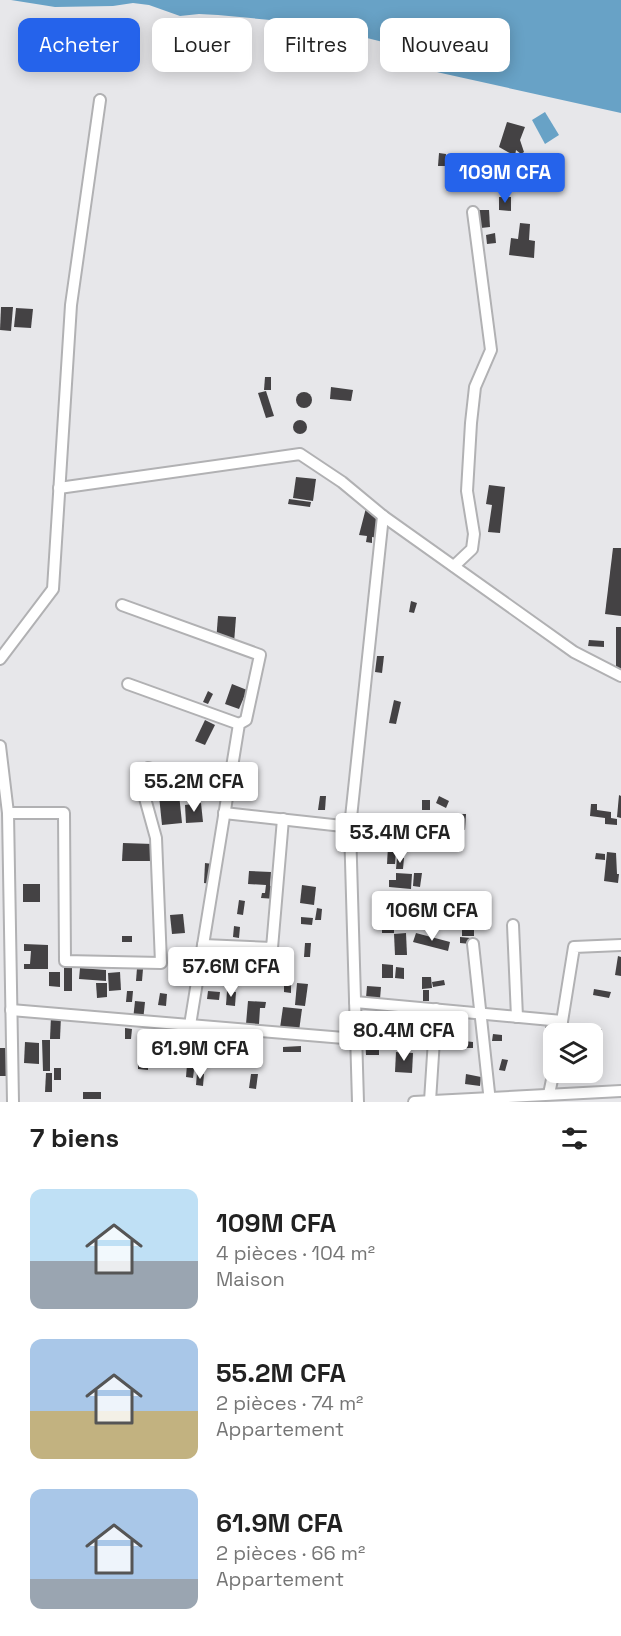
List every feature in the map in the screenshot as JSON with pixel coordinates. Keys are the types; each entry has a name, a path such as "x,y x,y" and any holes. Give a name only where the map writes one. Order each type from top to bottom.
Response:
{"street":[{"path":"0,659 53,589 71,305 100,100"},
{"path":"454,566 471,549 474,534 467,491 471,423 475,387 491,350 473,212"},
{"path":"59,488 300,454 342,482 383,516 574,652 621,676"},
{"path":"358,1102 350,827 383,516"},
{"path":"122,605 260,655 246,720 239,724 128,684"},
{"path":"190,1025 239,724"},
{"path":"0,746 8,813 5,964 11,1010 6,1042 13,1102"},
{"path":"148,768 228,791"},
{"path":"8,813 64,813 65,961 161,963 156,838 142,791"},
{"path":"224,813 442,837"},
{"path":"203,945 272,948 283,819"},
{"path":"513,925 517,1017"},
{"path":"473,944 490,1100"},
{"path":"355,1002 562,1021 574,947 621,945"},
{"path":"430,1101 436,1009"},
{"path":"11,1010 356,1039"},
{"path":"549,1095 551,1083"},
{"path":"414,1102 490,1100 621,1090"}],"water":[{"path":"11,0 621,0 621,113 438,72 510,72 510,18 380,18 380,41 368,38 368,18 264,19 199,14 180,16 149,5 133,3 113,6 55,7"},
{"path":"545,112 559,135 545,144 532,120"}],"building":[{"path":"507,122 525,127 520,140 524,152 521,154 516,150 515,156 499,147"},
{"path":"439,153 446,154 445,166 438,166"},
{"path":"499,197 511,197 511,211 499,210"},
{"path":"479,210 489,210 490,227 481,228"},
{"path":"520,223 530,224 529,240 535,241 534,258 509,255 511,238 518,239"},
{"path":"495,233 496,243 487,244 486,235"},
{"path":"1,307 13,307 11,331 0,330"},
{"path":"16,308 33,309 31,328 14,327"},
{"path":"265,377 271,377 271,390 264,390"},
{"path":"331,387 353,390 351,401 330,399"},
{"path":"266,391 274,416 266,418 258,393"},
{"path":"304,392 310,394 312,400 310,406 304,408 298,406 296,400 298,394"},
{"path":"297,420 303,420 307,427 303,434 297,434 293,430 293,424"},
{"path":"296,477 316,479 313,501 293,498"},
{"path":"489,485 505,487 500,533 488,532 492,505 486,504"},
{"path":"289,499 311,502 310,507 288,504"},
{"path":"366,508 386,522 378,538 372,537 372,543 366,542 367,536 359,535"},
{"path":"613,548 621,548 621,616 605,614"},
{"path":"411,601 417,603 414,613 409,612"},
{"path":"218,616 236,617 234,643 216,642"},
{"path":"616,627 621,627 621,669 616,668"},
{"path":"589,640 604,641 604,647 588,646"},
{"path":"377,656 384,656 382,673 375,672"},
{"path":"232,684 247,690 239,709 225,704"},
{"path":"208,691 213,694 208,704 203,702"},
{"path":"394,700 401,702 396,724 389,723"},
{"path":"205,720 215,725 205,745 195,741"},
{"path":"179,794 182,823 162,825 159,796"},
{"path":"619,795 621,796 621,818 617,817"},
{"path":"320,796 326,796 325,810 318,810"},
{"path":"439,796 449,801 446,808 436,803"},
{"path":"422,800 430,800 430,810 422,810"},
{"path":"201,803 203,822 186,823 185,805"},
{"path":"591,804 597,804 597,810 611,812 611,818 617,819 617,825 605,824 605,818 590,816"},
{"path":"459,814 466,814 465,830 458,829"},
{"path":"411,815 416,817 411,831 405,829"},
{"path":"426,817 449,819 448,827 442,824 426,823"},
{"path":"123,843 153,844 153,861 122,861"},
{"path":"388,846 396,847 395,864 387,864"},
{"path":"397,846 405,847 404,856 397,856"},
{"path":"607,852 616,853 618,883 604,881"},
{"path":"596,853 605,854 605,860 595,859"},
{"path":"397,858 404,858 403,869 396,869"},
{"path":"205,863 213,864 211,884 204,883"},
{"path":"249,871 271,872 270,886 278,887 276,899 261,898 262,893 265,893 266,885 248,884"},
{"path":"396,873 412,874 411,889 389,887 389,880 396,880"},
{"path":"414,873 422,873 420,887 413,886"},
{"path":"23,884 40,884 40,902 23,902"},
{"path":"302,885 316,887 314,905 300,903"},
{"path":"382,894 388,895 387,908 380,907"},
{"path":"239,900 245,901 243,915 237,914"},
{"path":"317,908 322,909 321,920 315,920"},
{"path":"183,914 185,933 172,934 170,915"},
{"path":"382,916 394,916 394,933 382,933"},
{"path":"301,917 313,918 312,925 301,924"},
{"path":"234,926 240,927 239,938 233,937"},
{"path":"462,930 474,930 474,936 462,936"},
{"path":"406,933 407,955 395,955 394,934"},
{"path":"416,933 450,942 448,951 413,942"},
{"path":"122,936 132,936 132,942 122,942"},
{"path":"460,937 471,938 471,944 460,943"},
{"path":"305,943 311,943 310,957 304,957"},
{"path":"24,944 48,945 48,969 24,969 24,964 30,964 31,951 24,951"},
{"path":"169,951 176,951 176,961 170,961"},
{"path":"267,955 280,955 280,961 267,961"},
{"path":"236,956 252,956 252,962 236,962"},
{"path":"618,956 621,957 621,976 615,975"},
{"path":"264,958 265,974 254,975 253,959"},
{"path":"382,964 393,965 393,978 382,978"},
{"path":"396,967 404,968 404,979 395,978"},
{"path":"64,968 72,968 72,991 64,991"},
{"path":"80,968 106,970 106,981 79,979"},
{"path":"137,968 143,969 142,981 136,981"},
{"path":"49,972 60,972 60,987 49,986"},
{"path":"120,972 121,990 109,991 108,973"},
{"path":"422,977 431,977 432,988 422,989"},
{"path":"444,980 445,985 433,987 432,982"},
{"path":"96,983 107,983 107,997 97,998"},
{"path":"284,983 291,983 291,993 284,992"},
{"path":"297,983 308,984 305,1006 295,1005"},
{"path":"367,986 381,987 380,999 366,998"},
{"path":"594,989 611,992 609,998 593,995"},
{"path":"423,990 429,990 429,1001 423,1001"},
{"path":"127,991 133,991 132,1002 126,1002"},
{"path":"208,991 220,992 219,1000 207,999"},
{"path":"227,991 236,992 235,1006 226,1005"},
{"path":"160,993 167,994 166,1006 158,1005"},
{"path":"135,1001 145,1002 143,1021 133,1020"},
{"path":"248,1001 266,1002 265,1008 260,1008 259,1024 246,1024"},
{"path":"283,1007 302,1009 299,1031 280,1028"},
{"path":"51,1016 61,1016 60,1039 50,1039"},
{"path":"378,1024 393,1025 393,1034 377,1033"},
{"path":"395,1024 413,1024 413,1035 395,1035"},
{"path":"125,1028 132,1029 131,1039 125,1039"},
{"path":"382,1034 395,1035 395,1042 381,1041"},
{"path":"493,1034 502,1035 502,1041 492,1041"},
{"path":"365,1035 379,1035 379,1055 366,1055"},
{"path":"42,1040 50,1040 50,1071 43,1071"},
{"path":"464,1041 473,1042 473,1048 463,1048"},
{"path":"25,1042 39,1043 39,1064 24,1063"},
{"path":"141,1045 148,1046 147,1061 139,1060"},
{"path":"301,1046 301,1052 283,1052 283,1047"},
{"path":"0,1048 7,1048 8,1076 0,1076"},
{"path":"188,1052 196,1053 193,1078 186,1077"},
{"path":"396,1052 413,1053 412,1073 395,1072"},
{"path":"502,1059 508,1060 505,1071 499,1070"},
{"path":"138,1061 148,1062 148,1070 138,1069"},
{"path":"54,1068 61,1068 61,1080 54,1080"},
{"path":"46,1073 52,1073 52,1092 45,1092"},
{"path":"197,1073 204,1074 203,1086 196,1085"},
{"path":"251,1074 258,1074 256,1089 249,1088"},
{"path":"466,1074 481,1077 480,1086 465,1084"},
{"path":"83,1092 101,1092 101,1099 83,1099"}]}
